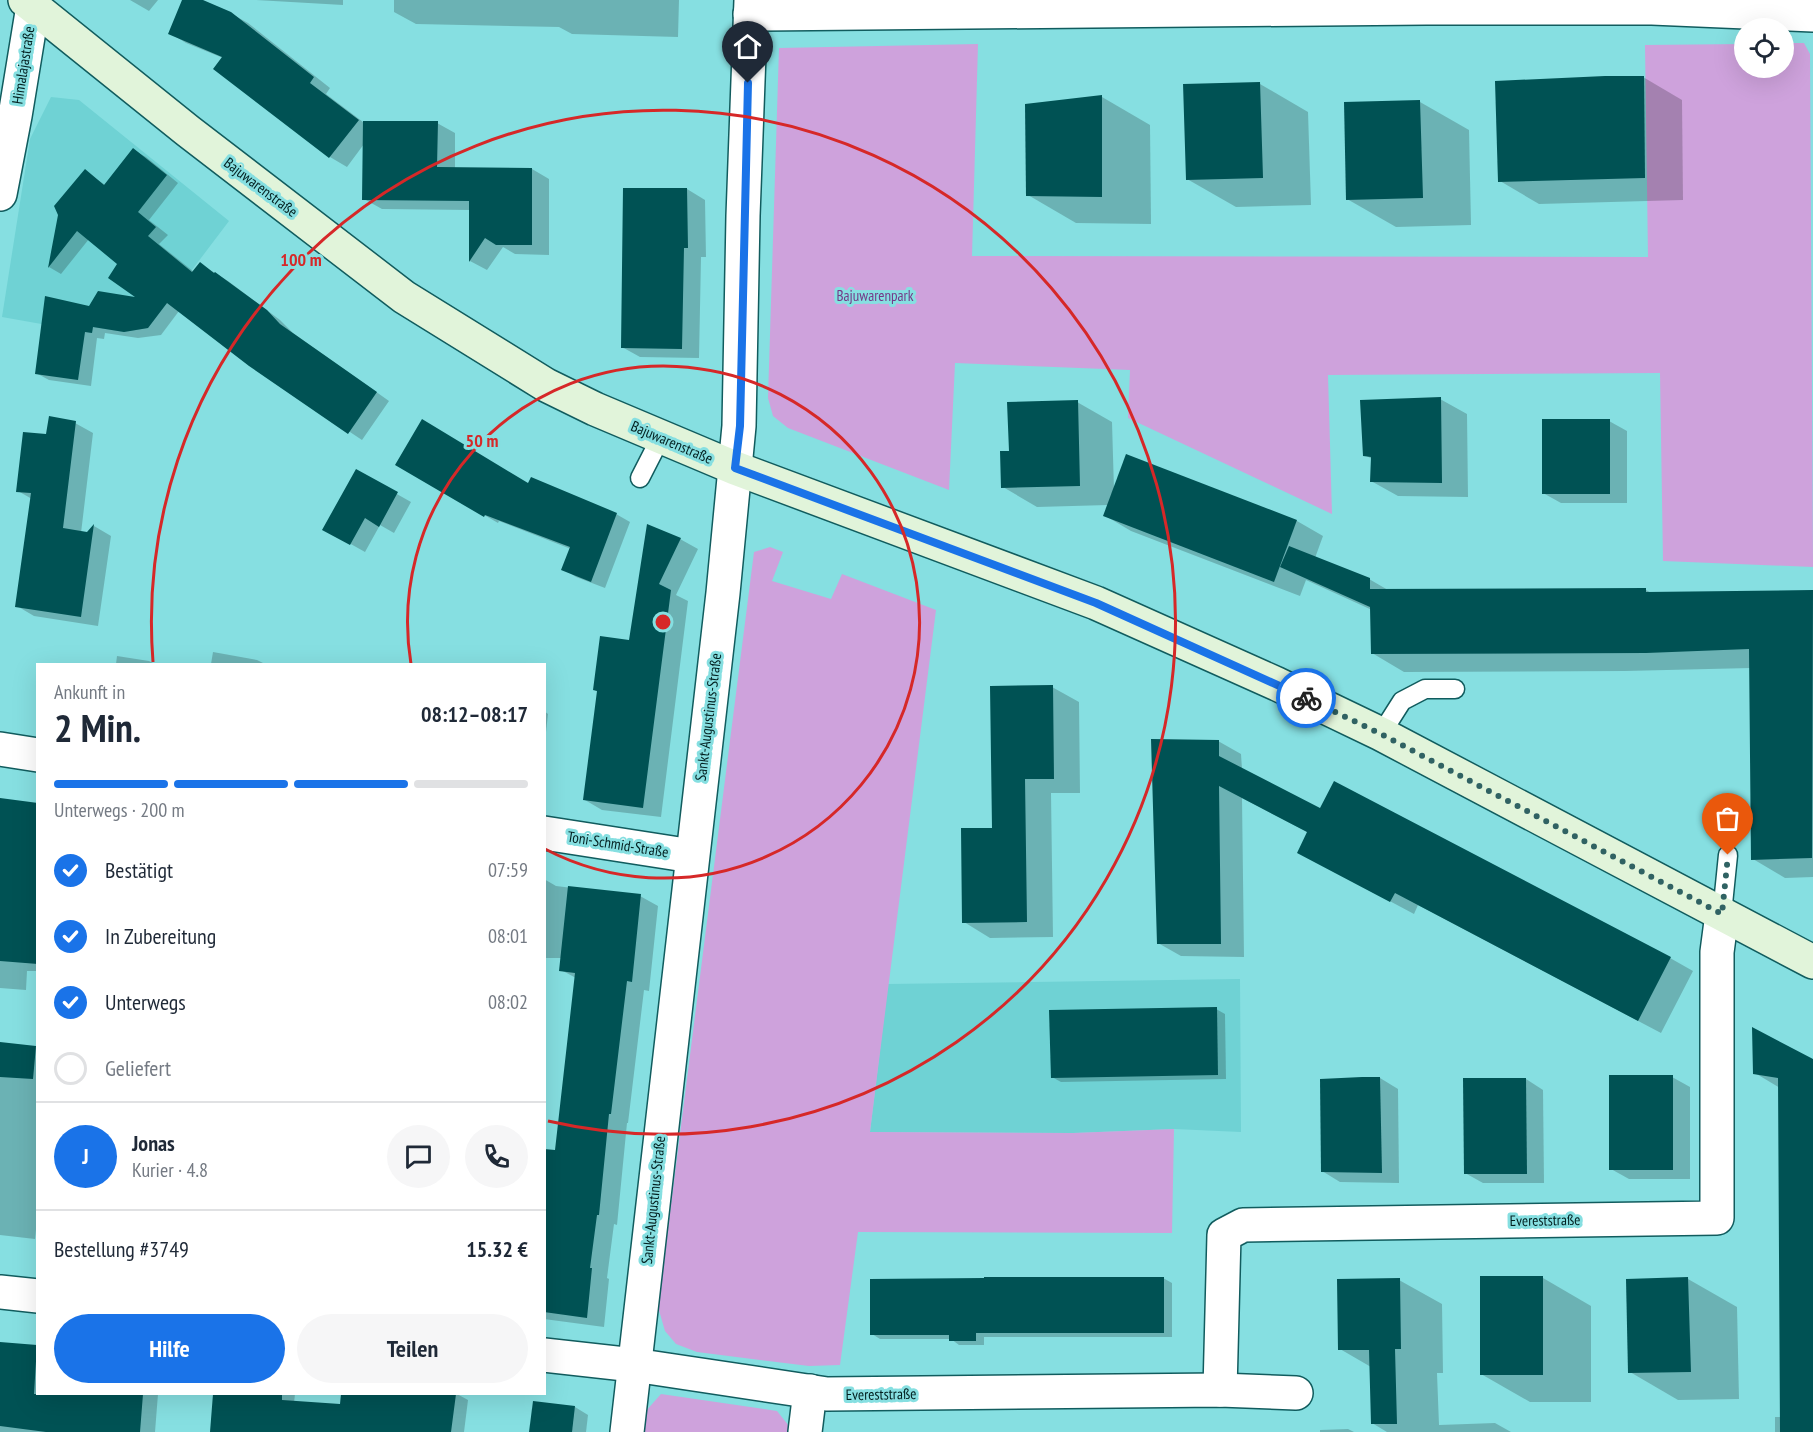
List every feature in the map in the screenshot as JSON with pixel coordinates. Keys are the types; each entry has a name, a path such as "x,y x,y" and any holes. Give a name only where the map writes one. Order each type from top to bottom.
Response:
{"main road":[{"name":"Bajuwarenstraße","path":"30,2 188,131 404,297 546,385 595,409 735,468 1096,603 1277,684 1381,734 1813,962"}],"street":[{"name":"Himalajastraße","path":"0,194 15,116 30,2"},
{"path":"750,7 1635,8 1813,15"},
{"name":"Sankt-Augustinus-Straße","path":"627,1432 740,426 743,216 750,7"},
{"path":"0,749 36,755"},
{"name":"Toni-Schmid-Straße","path":"546,833 692,856"},
{"name":"Evereststraße","path":"1220,1390 1224,1235 1243,1225 1717,1218 1717,952 1722,914"},
{"path":"0,1292 36,1296"},
{"name":"Evereststraße","path":"546,1355 634,1365 810,1391 849,1394 1220,1390 1296,1393"},
{"path":"805,1432 810,1391"}],"lane":[{"path":"640,478 661,437"},
{"path":"1381,734 1402,701 1425,689 1455,689"},
{"path":"1722,914 1728,855"}],"shaded area":[{"path":"51,97 79,100 229,221 148,328 124,332 93,327 92,333 2,317 30,139"},
{"path":"1240,979 1241,1132 1174,1129 1073,1133 870,1132 888,984"}],"green space":[{"name":"Bajuwarenpark","path":"1794,43 1804,43 1810,54 1813,567 1663,561 1660,373 1328,375 1332,514 1128,418 1130,370 955,363 949,490 788,428 773,416 768,398 779,48 978,44 972,256 1648,257 1645,45 1734,44 1734,78 1794,78"},
{"path":"770,547 783,552 772,581 831,599 842,574 936,610 870,1132 1073,1133 1174,1129 1172,1233 858,1232 840,1365 809,1366 697,1352 676,1344 665,1331 658,1307 754,552"},
{"path":"661,1394 777,1411 789,1426 789,1432 642,1432 645,1412"}],"building":[{"path":"182,0 203,0 231,12 314,77 310,83 359,120 329,158 213,69 222,57 168,34"},
{"path":"1644,76 1645,178 1498,182 1495,81"},
{"path":"1260,82 1263,178 1186,180 1183,84"},
{"path":"1102,95 1102,197 1026,196 1025,104"},
{"path":"1420,100 1423,198 1346,200 1344,102"},
{"path":"363,121 438,121 437,167 532,168 532,245 496,245 485,238 469,262 469,201 362,200"},
{"path":"133,148 167,175 138,212 156,227 148,236 192,272 200,262 215,272 267,310 280,324 377,392 348,434 249,366 167,303 148,328 124,332 93,327 92,333 85,332 78,380 35,374 45,296 89,306 98,291 135,297 108,278 117,264 77,231 48,268 58,215 54,206 85,169 104,185"},
{"path":"623,188 687,188 688,248 684,248 682,349 621,348"},
{"path":"1441,397 1442,483 1370,482 1371,457 1363,456 1360,400"},
{"path":"1078,400 1080,486 1001,488 1000,451 1009,451 1007,402"},
{"path":"49,416 76,421 63,528 87,532 94,524 81,617 15,607 31,493 16,492 23,432 46,434"},
{"path":"422,419 528,483 531,477 617,513 591,582 561,570 570,547 485,515 484,517 395,465"},
{"path":"1542,419 1610,419 1610,494 1542,494"},
{"path":"1126,454 1297,520 1274,582 1103,516"},
{"path":"356,469 398,492 379,527 365,518 350,545 322,530"},
{"path":"647,524 681,538 659,584 671,590 643,808 583,800 597,691 593,690 600,636 629,640"},
{"path":"1289,546 1370,578 1370,589 1646,588 1646,592 1813,590 1812,858 1751,860 1749,649 1646,653 1371,654 1370,607 1280,567"},
{"path":"1053,685 1054,779 1025,779 1027,922 962,923 961,828 992,828 990,686"},
{"path":"1151,739 1219,740 1219,756 1320,808 1334,781 1671,957 1638,1021 1395,893 1390,902 1297,853 1307,832 1219,786 1221,944 1157,944"},
{"path":"0,798 36,803 36,964 0,961"},
{"path":"568,886 641,894 632,982 627,981 611,1114 609,1114 599,1215 597,1215 590,1268 592,1268 587,1318 546,1312 546,1149 555,1150 575,973 559,971"},
{"path":"1217,1007 1218,1075 1051,1078 1049,1010"},
{"path":"1752,1027 1813,1059 1813,1432 1780,1432 1778,1078 1753,1074"},
{"path":"0,1042 36,1046 33,1079 0,1077"},
{"path":"1609,1075 1673,1075 1673,1170 1609,1170"},
{"path":"1380,1077 1382,1173 1321,1172 1320,1079"},
{"path":"1463,1078 1526,1078 1527,1174 1464,1174"},
{"path":"1480,1276 1543,1276 1543,1375 1480,1375"},
{"path":"1164,1277 1164,1333 976,1333 976,1341 949,1341 949,1335 870,1335 870,1279"},
{"path":"1688,1277 1691,1372 1628,1373 1626,1279"},
{"path":"1400,1278 1401,1349 1395,1349 1397,1424 1371,1424 1369,1350 1338,1350 1337,1279"},
{"path":"0,1342 36,1345 34,1394 36,1395 143,1395 140,1432 46,1432 0,1426"},
{"path":"213,1395 282,1395 282,1400 340,1404 341,1395 456,1395 451,1432 210,1432"},
{"path":"533,1401 575,1406 572,1432 529,1432"}],"way so far":[{"path":"1306,698 1381,734 1722,914 1728,855"}],"route":[{"path":"748,83 743,216 740,426 735,468 1096,603 1306,698"}]}
